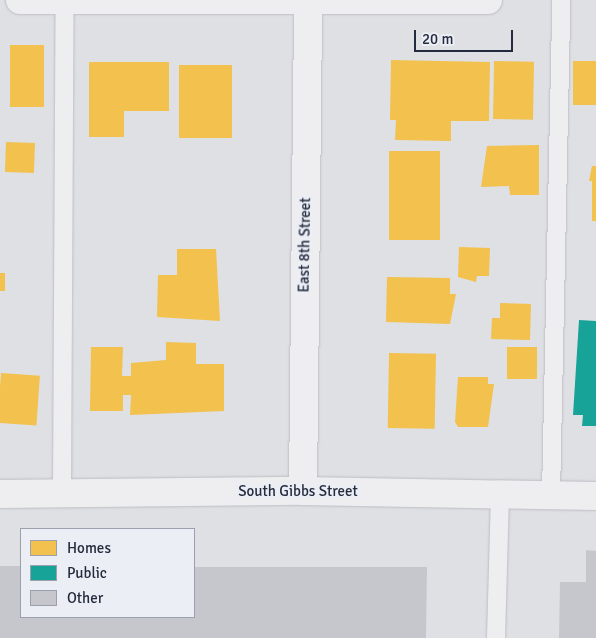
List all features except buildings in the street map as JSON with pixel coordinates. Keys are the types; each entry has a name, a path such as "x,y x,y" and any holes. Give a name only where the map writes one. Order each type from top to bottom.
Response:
{"street":[{"path":"20,0 488,0"},
{"name":"East 8th Street","path":"303,491 308,1"},
{"name":"South Gibbs Street","path":"0,494 303,491 596,496"}],"lane":[{"path":"62,493 65,0"},
{"path":"551,495 561,0"},
{"path":"496,638 500,494"}]}
